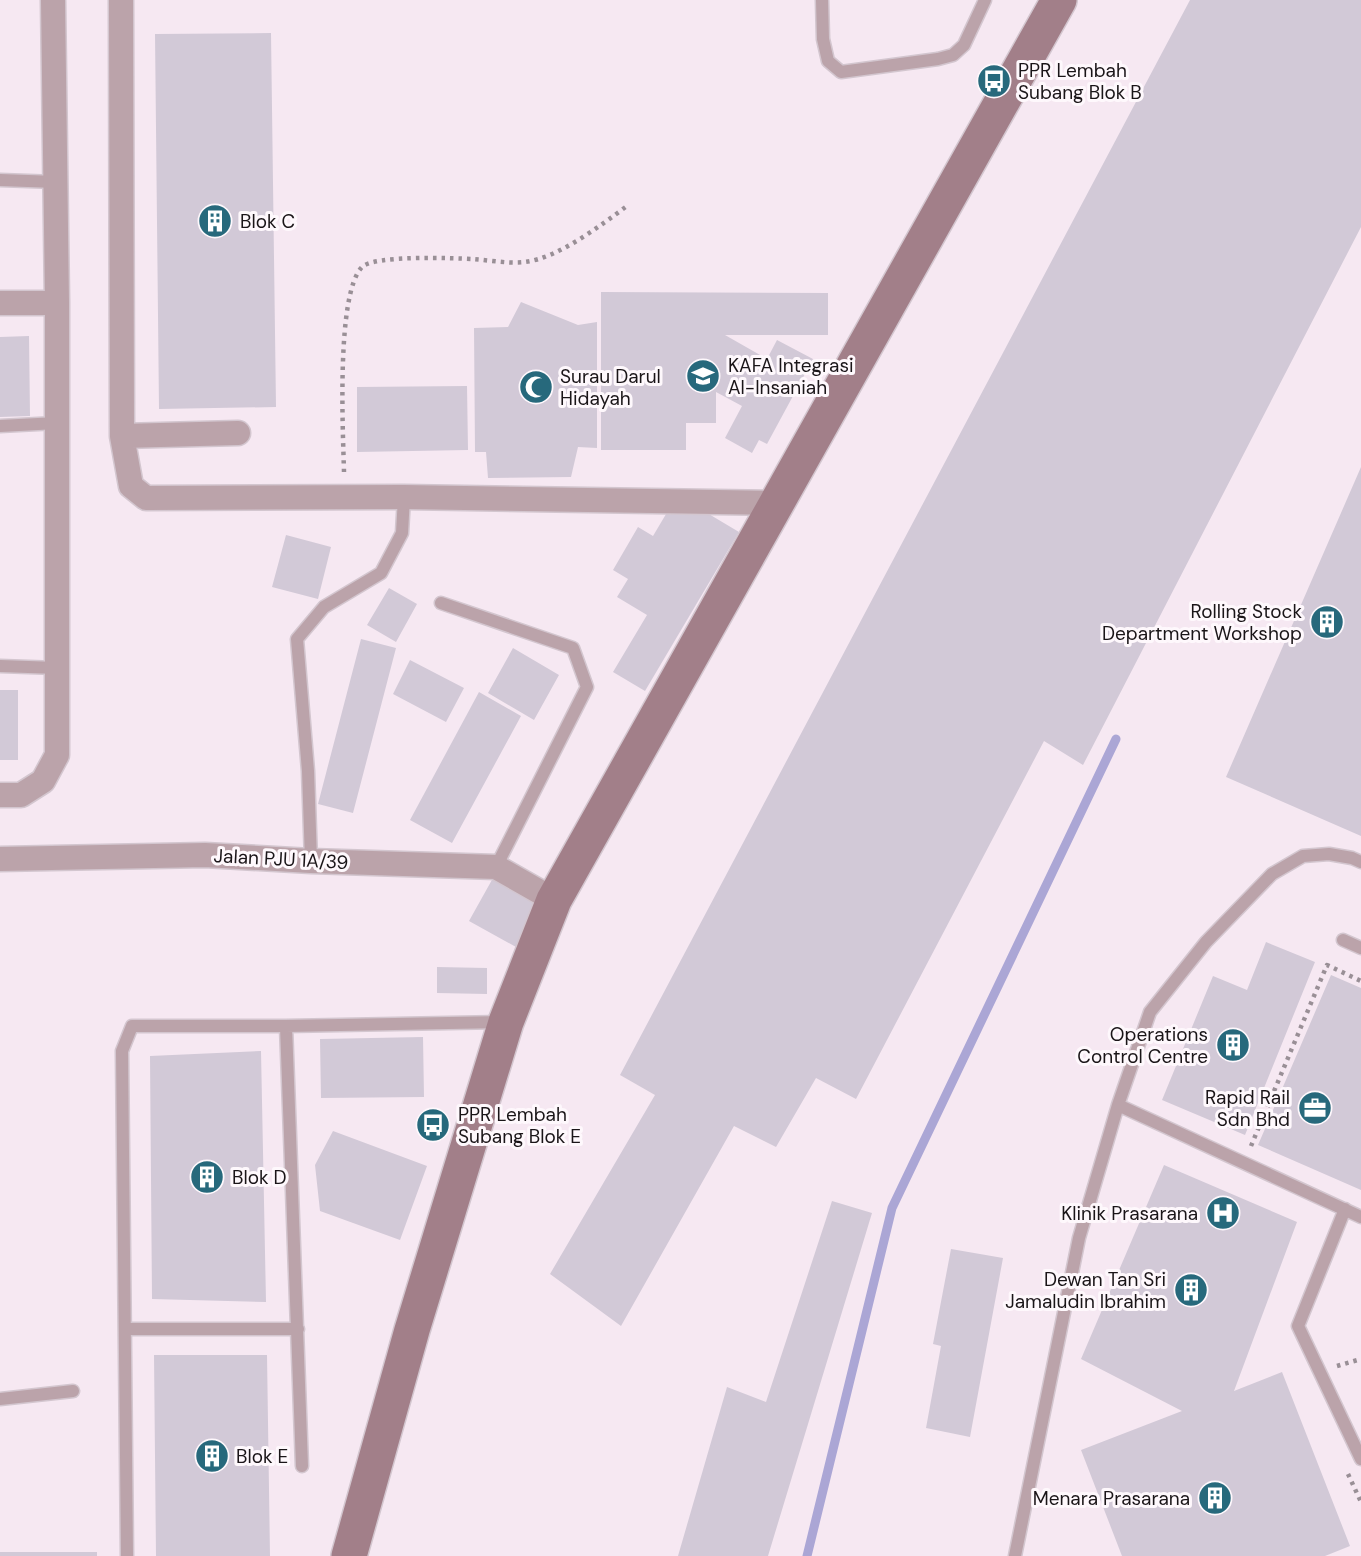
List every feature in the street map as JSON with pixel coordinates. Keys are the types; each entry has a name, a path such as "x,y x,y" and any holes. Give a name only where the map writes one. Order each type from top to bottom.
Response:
{"street":[{"path":"0,795 21,795 43,781 57,755 57,303 53,0"},
{"path":"121,0 122,436 131,486 146,498 404,497 777,503"},
{"path":"349,1556 412,1329 506,1022 554,900 777,503 1049,2"},
{"path":"0,303 57,303"},
{"path":"122,436 238,433"},
{"name":"Jalan PJU 1A/39","path":"0,859 205,855 496,867 554,900"}],"lane":[{"path":"822,0 823,39 828,61 841,72 953,55 964,45 985,0"},
{"path":"0,180 55,182"},
{"path":"0,426 57,423"},
{"path":"311,861 308,771 297,639 324,607 381,573 402,533 404,497"},
{"path":"441,603 573,648 587,687 496,867"},
{"path":"0,666 57,668"},
{"path":"1015,1556 1079,1238 1118,1105 1150,1012 1206,942 1272,874 1303,856 1329,855 1361,862"},
{"path":"1343,940 1361,948"},
{"path":"127,1556 122,1051 132,1026 506,1022"},
{"path":"286,1026 302,1466"},
{"path":"1118,1105 1361,1217"},
{"path":"1345,1209 1298,1326 1361,1459"},
{"path":"125,1329 298,1329"},
{"path":"0,1399 73,1391"}],"path":[{"path":"345,497 342,366 349,298 355,277 364,265 394,259 534,260 590,234 627,206"},
{"path":"1250,1147 1327,965 1361,981"}],"building":[{"path":"1190,0 1361,0 1361,227 1083,765 1044,741 856,1099 816,1078 776,1147 734,1126 621,1326 550,1274 655,1095 620,1075"},
{"name":"Blok C","path":"271,33 276,407 159,409 155,34"},
{"name":"KAFA Integrasi Al-Insaniah","path":"601,292 828,293 828,335 725,335 767,359 777,340 813,359 767,444 759,440 752,453 725,438 742,406 716,392 716,423 686,423 686,450 601,450"},
{"name":"Surau Darul Hidayah","path":"521,302 578,325 597,322 597,448 578,447 571,477 488,478 486,452 475,452 474,328 508,327"},
{"path":"29,336 30,416 0,417 0,337"},
{"path":"467,386 468,450 357,452 357,387"},
{"name":"Rolling Stock Department Workshop","path":"1361,467 1361,836 1226,777"},
{"path":"672,504 692,504 739,532 645,691 613,672 647,615 617,597 628,579 613,570 638,527 653,536"},
{"path":"286,535 331,547 318,599 272,587"},
{"path":"389,588 417,604 396,642 367,625"},
{"path":"361,639 396,648 353,813 318,804"},
{"path":"513,648 559,675 534,720 488,693"},
{"path":"410,660 464,688 446,722 393,694"},
{"path":"0,690 18,690 18,760 0,760"},
{"path":"479,692 521,716 452,843 410,820"},
{"path":"493,878 539,904 516,947 469,921"},
{"name":"Operations Control Centre","path":"1266,942 1315,962 1245,1135 1162,1100 1213,976 1247,990"},
{"path":"437,967 487,968 487,994 437,993"},
{"path":"1331,975 1361,988 1361,1190 1258,1145"},
{"path":"423,1037 424,1097 321,1098 320,1039"},
{"name":"Blok D","path":"261,1051 266,1302 152,1299 150,1056"},
{"path":"333,1131 427,1166 400,1240 320,1211 315,1165"},
{"path":"1164,1165 1297,1222 1234,1391 1282,1372 1350,1546 1325,1556 1122,1556 1081,1450 1182,1411 1081,1359"},
{"path":"832,1201 872,1213 768,1556 678,1556 727,1387 766,1402"},
{"path":"951,1249 1003,1258 970,1437 926,1428 941,1346 933,1344"},
{"name":"Blok E","path":"154,1355 267,1355 270,1556 156,1556"},
{"path":"0,1552 97,1552 97,1556 0,1556"}],"waterway":[{"path":"807,1556 892,1208 1116,739"}],"place":[{"name":"PPR Lembah Subang Blok B","path":"994,81"},
{"name":"Blok C","path":"215,221"},
{"name":"KAFA Integrasi Al-Insaniah","path":"703,376"},
{"name":"Surau Darul Hidayah","path":"536,387"},
{"name":"Rolling Stock Department Workshop","path":"1327,622"},
{"name":"Operations Control Centre","path":"1233,1045"},
{"name":"Rapid Rail Sdn Bhd","path":"1315,1108"},
{"name":"PPR Lembah Subang Blok E","path":"433,1125"},
{"name":"Blok D","path":"207,1177"},
{"name":"Klinik Prasarana","path":"1223,1213"},
{"name":"Dewan Tan Sri Jamaludin Ibrahim","path":"1191,1290"},
{"name":"Blok E","path":"212,1456"},
{"name":"Menara Prasarana","path":"1215,1498"}]}
